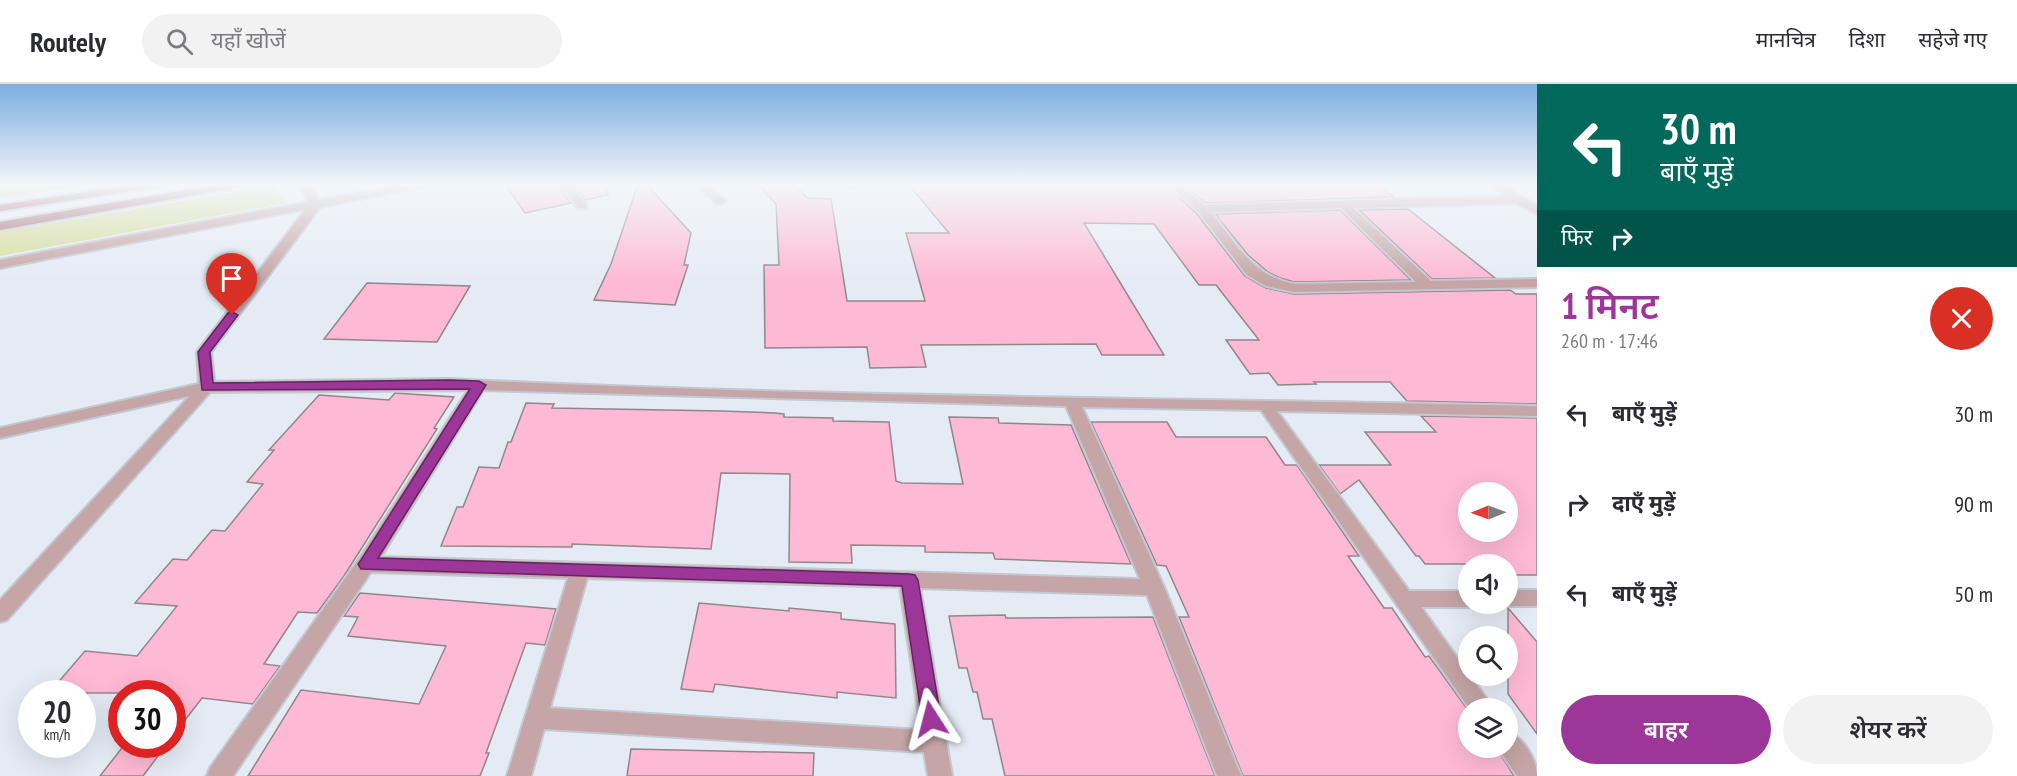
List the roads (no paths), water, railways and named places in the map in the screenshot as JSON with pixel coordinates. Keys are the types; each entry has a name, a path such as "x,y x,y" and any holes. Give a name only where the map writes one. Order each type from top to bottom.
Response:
{"main road":[{"path":"0,226 55,216"}],"street":[{"path":"0,264 255,216"},
{"path":"0,614 207,387 204,352 306,216"},
{"path":"1208,216 1252,272 1271,283 1294,288 1537,283"},
{"path":"1356,216 1426,284"},
{"path":"0,434 207,387 449,384 576,390 1267,408 1537,411"},
{"path":"219,776 366,564 479,385"},
{"path":"1072,402 1154,587 1229,776"},
{"path":"1267,408 1475,698"},
{"path":"366,564 1154,587"},
{"path":"519,776 580,569"},
{"path":"909,580 940,776"},
{"path":"1518,598 1537,598"},
{"path":"1403,599 1458,599"},
{"path":"536,718 935,742"},
{"path":"1518,757 1531,776"}]}
